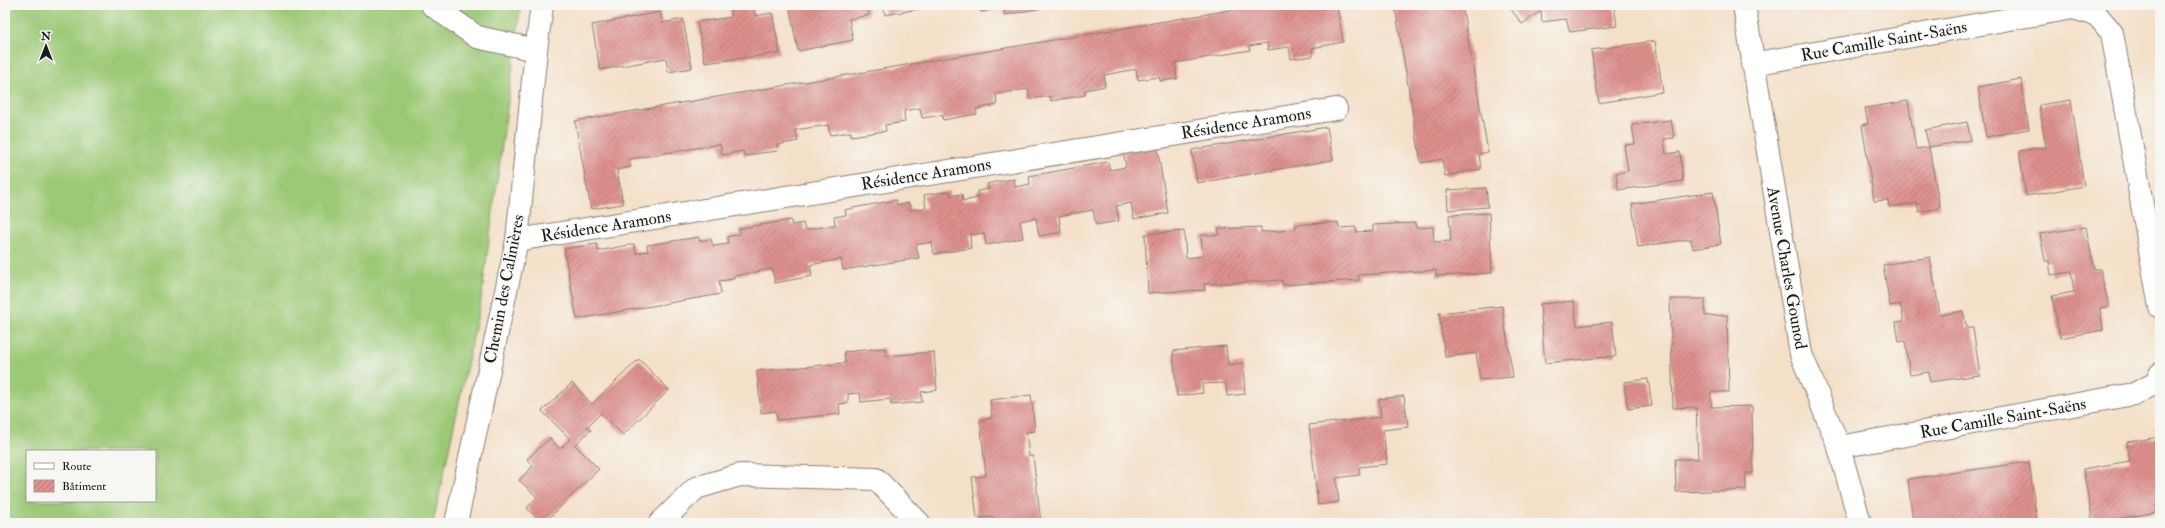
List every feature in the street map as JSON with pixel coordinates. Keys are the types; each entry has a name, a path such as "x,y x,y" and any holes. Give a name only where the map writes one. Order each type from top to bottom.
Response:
{"street":[{"path":"432,5 477,37 536,50"},
{"name":"Chemin des Calinières","path":"456,523 517,240 536,50 542,5"},
{"name":"Avenue Charles Gounod","path":"1744,5 1752,64 1801,354 1839,447 1860,523"},
{"name":"Rue Camille Saint-Saëns","path":"1752,64 2073,8 2097,15 2112,33 2160,306"},
{"name":"Résidence Aramons","path":"517,240 1336,109"},
{"name":"Rue Camille Saint-Saëns","path":"1839,447 2134,394 2156,383 2160,374"},
{"path":"660,523 696,488 740,475 876,479 919,523"}],"green space":[{"path":"5,5 521,5 481,300 433,523 5,523"}],"building":[{"path":"729,5 753,5 755,16 772,13 780,53 705,63 697,22 731,17"},
{"path":"789,5 867,5 869,15 849,19 853,40 798,51"},
{"path":"883,5 935,5 935,6 885,15"},
{"path":"980,5 1041,5 1042,8 1005,15 1003,8 981,12"},
{"path":"1260,5 1282,5 1283,11 1320,5 1322,9 1337,6 1343,42 1312,48 1313,56 1291,59 1289,47 1268,50 1267,43 1249,46 1250,50 1175,63 1177,79 1160,81 1159,77 1138,80 1136,69 1104,75 1105,86 1085,90 1085,95 1051,101 1050,96 1030,99 1028,89 996,94 997,105 976,109 977,114 943,120 942,115 922,118 920,108 904,111 905,122 885,125 886,131 851,136 851,132 830,135 828,125 795,130 798,141 777,145 778,151 744,156 743,151 722,155 720,144 629,159 631,167 617,170 623,204 591,209 575,121"},
{"path":"1408,5 1462,5 1488,152 1479,154 1481,169 1445,176 1442,159 1421,163 1395,7"},
{"path":"1508,5 1614,5 1617,26 1570,32 1566,19 1542,22 1541,11 1522,24"},
{"path":"660,12 662,23 683,19 692,68 668,72 666,58 600,70 592,25"},
{"path":"1655,41 1663,92 1599,103 1591,50"},
{"path":"2021,79 2029,129 1986,137 1978,87"},
{"path":"2071,100 2084,186 2026,196 2019,151 2046,147 2039,105"},
{"path":"1908,101 1916,149 1929,147 1940,208 1919,212 1917,203 1889,207 1888,200 1874,201 1862,125 1868,124 1865,108"},
{"path":"1671,120 1674,138 1664,139 1666,154 1680,152 1683,181 1618,190 1616,173 1628,171 1624,145 1635,144 1632,125"},
{"path":"1967,122 1971,140 1929,147 1925,130"},
{"path":"1327,127 1333,160 1197,183 1192,150"},
{"path":"1157,146 1168,213 1134,219 1131,203 1116,206 1119,221 1096,225 1093,210 1059,216 1061,232 1039,236 1036,218 1020,221 1023,238 986,245 984,233 970,235 971,248 934,254 932,242 916,245 919,258 843,270 841,259 810,265 812,276 775,283 772,269 734,276 734,279 719,281 721,294 577,319 564,249 597,244 598,251 634,244 636,253 648,251 647,245 699,237 699,241 711,239 713,246 728,244 727,237 740,234 739,229 747,227 791,220 792,225 803,223 805,230 835,225 834,217 846,215 845,210 853,208 896,200 897,205 909,203 910,210 926,208 924,195 950,191 950,196 962,194 963,201 978,198 977,191 989,189 987,184 995,182 1014,179 1015,187 1030,184 1029,176 1108,162 1110,170 1126,167 1123,152"},
{"path":"1486,188 1488,207 1448,210 1447,190"},
{"path":"1713,192 1721,244 1693,249 1691,239 1638,247 1632,204"},
{"path":"1489,213 1492,273 1436,276 1436,270 1358,275 1359,280 1282,285 1282,280 1204,284 1205,290 1148,293 1145,234 1184,231 1186,258 1203,256 1201,235 1219,235 1218,229 1261,227 1261,232 1279,231 1296,230 1295,225 1338,222 1339,228 1356,227 1356,232 1373,231 1373,225 1415,223 1416,228 1433,227 1434,242 1451,241 1449,215"},
{"path":"2086,227 2094,269 2100,269 2109,306 2100,308 2103,330 2060,338 2052,296 2074,292 2071,272 2051,275 2049,261 2045,261 2040,234"},
{"path":"1930,257 1940,315 1963,311 1967,328 1973,328 1980,375 1930,382 1929,372 1910,375 1905,341 1899,342 1896,322 1904,321 1900,304 1890,306 1883,265"},
{"path":"1670,299 1705,299 1705,316 1727,315 1729,392 1711,392 1711,407 1752,406 1753,473 1746,473 1746,490 1676,492 1675,459 1698,459 1696,407 1673,408"},
{"path":"1574,301 1577,326 1612,322 1616,356 1545,363 1540,304"},
{"path":"1502,306 1513,377 1480,380 1476,353 1445,357 1439,313"},
{"path":"1226,346 1228,365 1243,363 1245,394 1227,396 1226,383 1202,384 1203,393 1177,396 1173,351"},
{"path":"885,348 886,356 934,352 937,390 921,392 922,402 891,405 890,399 861,402 860,393 848,394 848,403 839,404 840,414 777,420 776,411 761,413 757,371 845,363 844,352"},
{"path":"639,359 669,390 623,435 601,413 587,427 591,430 575,445 599,469 544,523 541,523 527,508 537,497 519,480 533,466 527,459 550,438 560,449 570,439 542,411 572,383 592,404"},
{"path":"1648,379 1652,406 1628,409 1624,382"},
{"path":"1031,395 1035,431 1026,432 1029,456 1033,456 1041,523 994,523 993,517 977,518 972,477 986,476 980,420 992,418 990,400"},
{"path":"1404,396 1408,427 1383,430 1387,464 1359,467 1360,475 1336,478 1339,502 1318,505 1309,425 1381,417 1379,399"},
{"path":"2160,437 2160,504 2156,505 2157,512 2093,523 2083,469 2130,461 2127,442"},
{"path":"2029,462 2037,522 1913,523 1908,479"}]}
